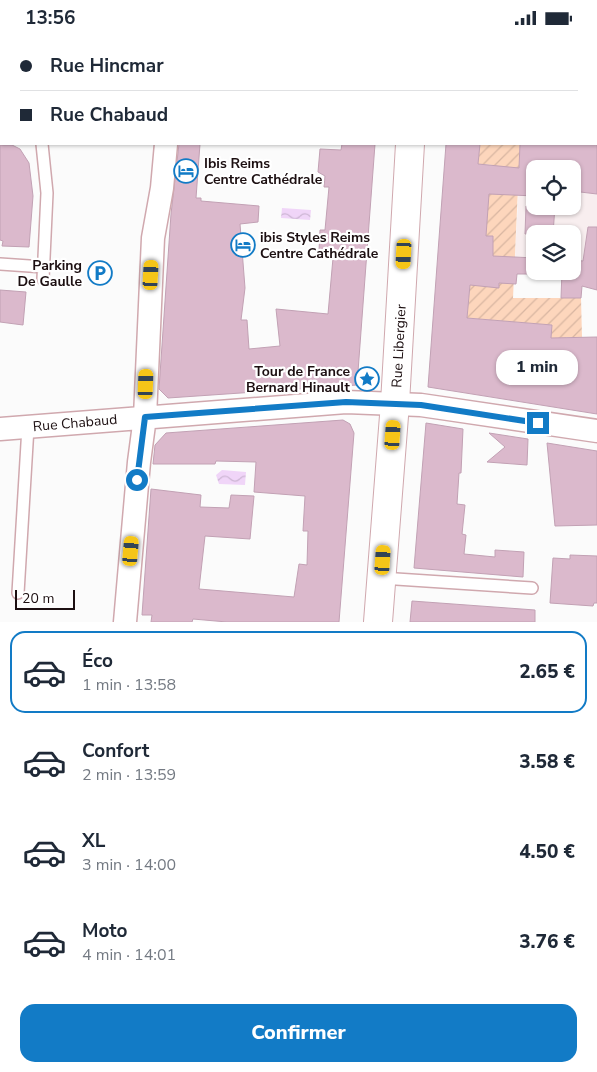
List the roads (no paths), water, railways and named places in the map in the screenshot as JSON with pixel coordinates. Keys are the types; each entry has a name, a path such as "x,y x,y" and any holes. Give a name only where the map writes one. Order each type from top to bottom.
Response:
{"street":[{"path":"126,622 139,462 145,417 153,238 167,188 166,145"},
{"name":"Rue Libergier","path":"378,622 395,403 410,145"},
{"name":"Rue Chabaud","path":"0,429 346,402 395,403 597,431"}],"lane":[{"path":"0,264 43,273 47,193 42,145"},
{"path":"18,593 28,427"},
{"path":"381,578 532,588"}],"water":[{"path":"282,208 311,210 310,220 281,218"},
{"path":"222,470 246,472 245,485 219,484 216,475"}],"place":[{"name":"Ibis Reims Centre Cathédrale","path":"186,171"},
{"name":"ibis Styles Reims Centre Cathédrale","path":"243,245"},
{"name":"Parking De Gaulle","path":"100,273"},
{"name":"Tour de France Bernard Hinault","path":"367,379"}]}
